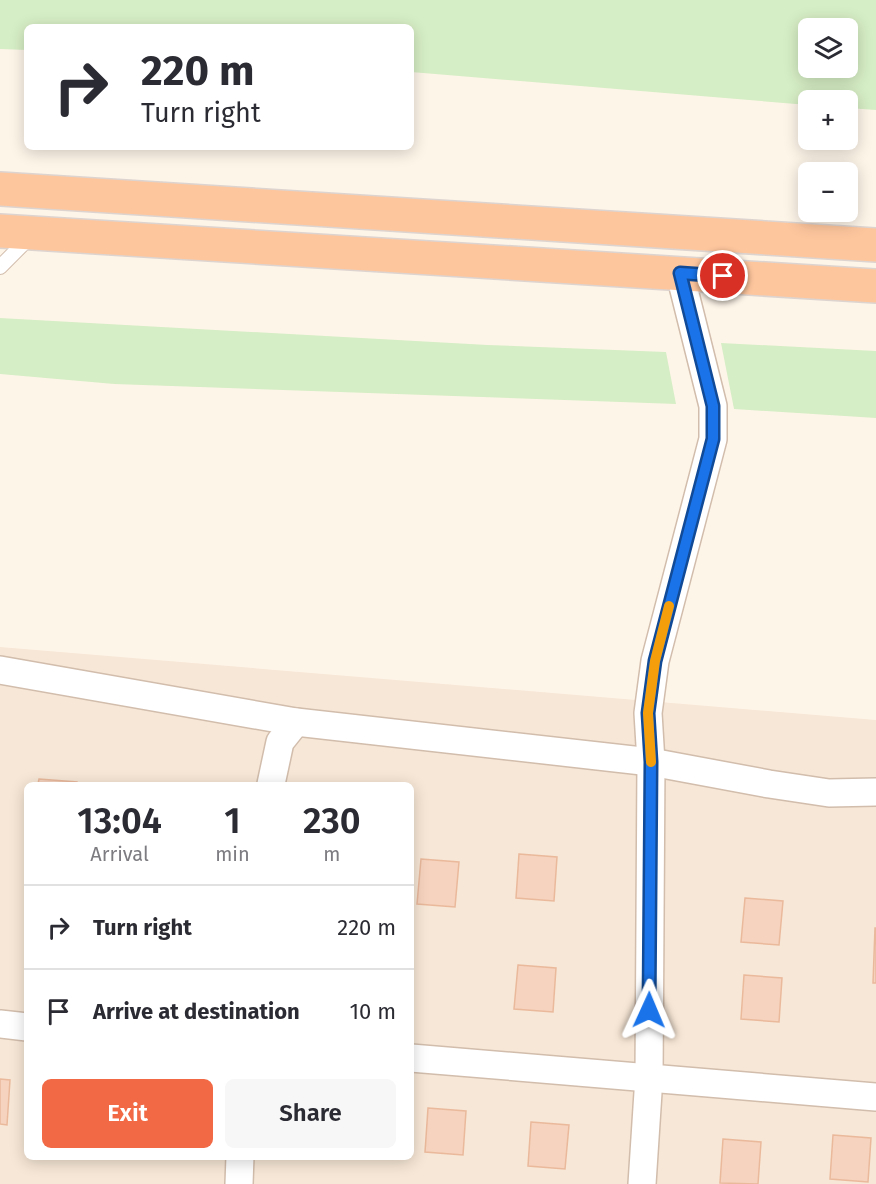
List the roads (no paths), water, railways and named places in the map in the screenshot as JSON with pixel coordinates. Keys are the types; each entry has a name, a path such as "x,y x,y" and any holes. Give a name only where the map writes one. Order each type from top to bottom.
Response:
{"highway":[{"path":"0,189 876,244"},
{"path":"0,231 876,286"}],"street":[{"path":"642,1184 649,1077 651,762 648,713 655,661 713,439 713,406 680,273"},
{"path":"0,670 296,722 651,762 829,793 876,792"},
{"path":"271,782 280,742 296,722"},
{"path":"0,1024 24,1027"},
{"path":"414,1058 876,1097"},
{"path":"238,1184 240,1160"}],"lane":[{"path":"0,267 34,233"}]}
